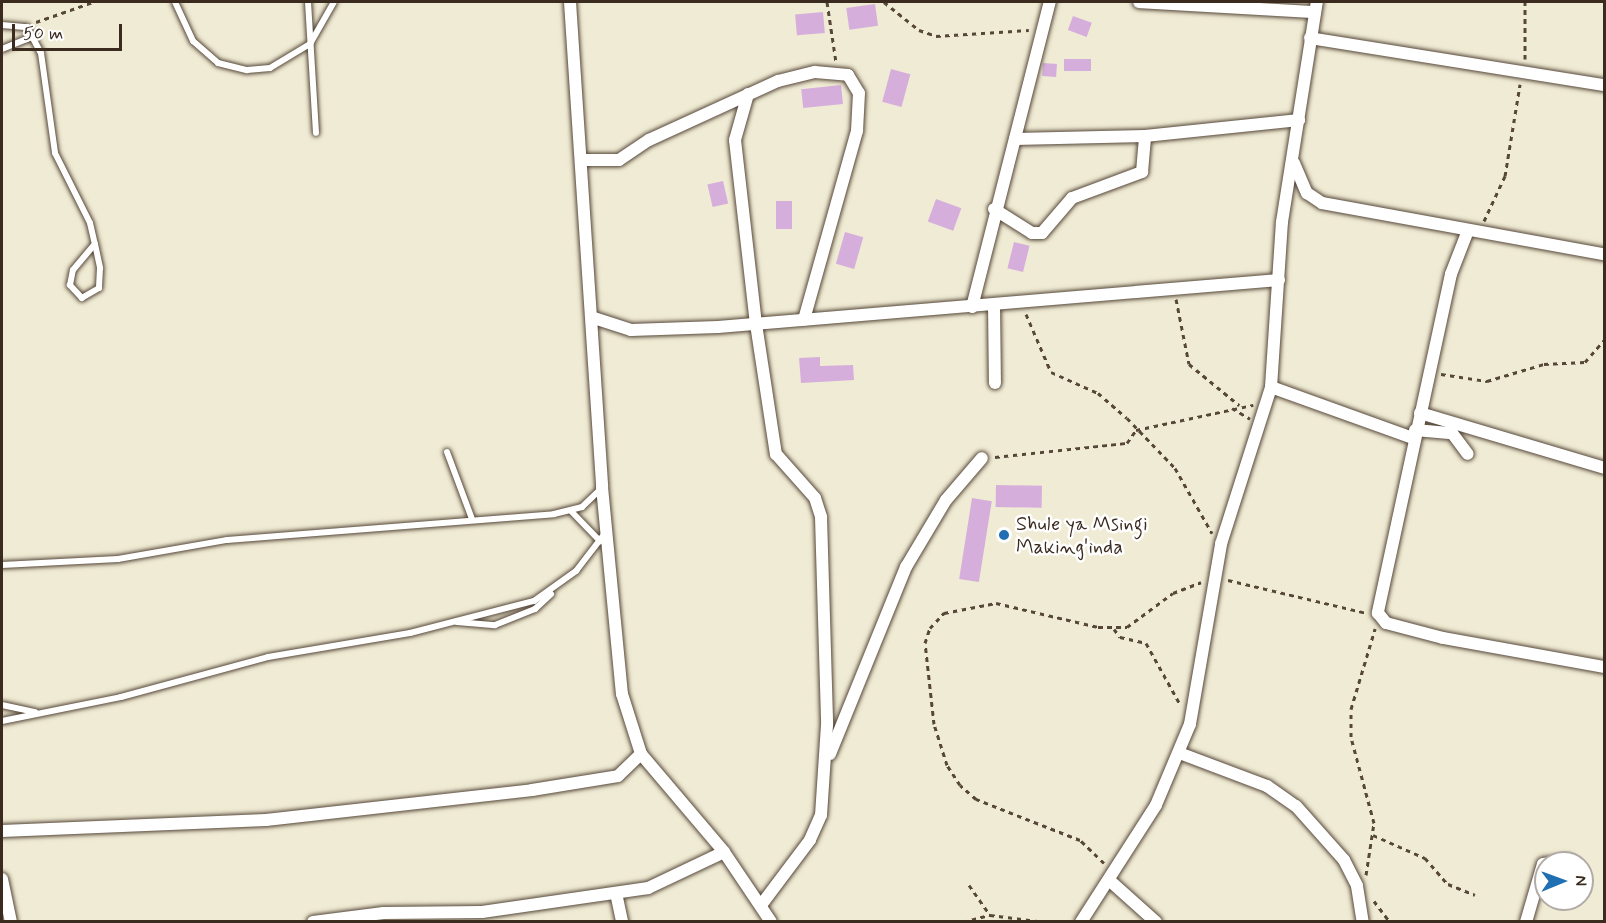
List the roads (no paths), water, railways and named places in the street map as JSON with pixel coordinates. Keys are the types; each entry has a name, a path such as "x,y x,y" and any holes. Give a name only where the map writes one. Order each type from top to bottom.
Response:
{"street":[{"path":"570,2 584,160 594,318 603,536 622,694 641,754 724,852 762,904 771,921"},
{"path":"972,307 994,209 1015,139 1050,2"},
{"path":"1081,921 1111,877 1182,754 1190,724 1221,544 1271,387 1282,222 1294,162 1316,7 1139,2"},
{"path":"1310,38 1522,74 1605,85"},
{"path":"584,160 619,160 748,94 796,75 837,72 855,82 857,131 804,320"},
{"path":"748,94 735,140 756,324 776,454 815,498 821,517 827,761 821,815 810,840 762,904"},
{"path":"1015,139 1145,136 1299,120"},
{"path":"994,209 1032,233 1042,233 1072,198 1142,172 1145,136"},
{"path":"1294,162 1313,200 1467,233 1605,254"},
{"path":"1467,233 1451,274 1431,372 1414,434 1379,616 1480,647 1605,667"},
{"path":"594,318 631,330 756,324 1279,280"},
{"path":"994,305 995,383"},
{"path":"1271,387 1414,434 1452,433 1468,454"},
{"path":"1420,413 1605,468"},
{"path":"827,761 906,567 946,500 982,458"},
{"path":"2,831 266,820 532,790 618,776 641,754"},
{"path":"1182,754 1267,786 1289,800 1332,843 1357,886 1363,921"},
{"path":"313,921 483,917 616,892 690,873 724,852"},
{"path":"1111,877 1156,921"},
{"path":"2,879 11,921"},
{"path":"616,892 622,921"},
{"path":"1526,921 1534,894"}],"lane":[{"path":"175,2 193,41 218,63 246,70 270,68 310,44 334,2"},
{"path":"308,2 316,133"},
{"path":"2,25 27,27 35,36 55,153 95,244 99,288 82,298 70,285 73,270 95,244"},
{"path":"2,49 35,36"},
{"path":"447,452 472,519"},
{"path":"2,565 118,559 227,540 571,512 602,487"},
{"path":"453,621 495,625 519,618 555,591 603,536 571,512"},
{"path":"2,721 268,657 453,621 555,591"},
{"path":"2,705 39,713"}],"place":[{"name":"Shule ya Msingi Making'inda","path":"1004,535"}]}
